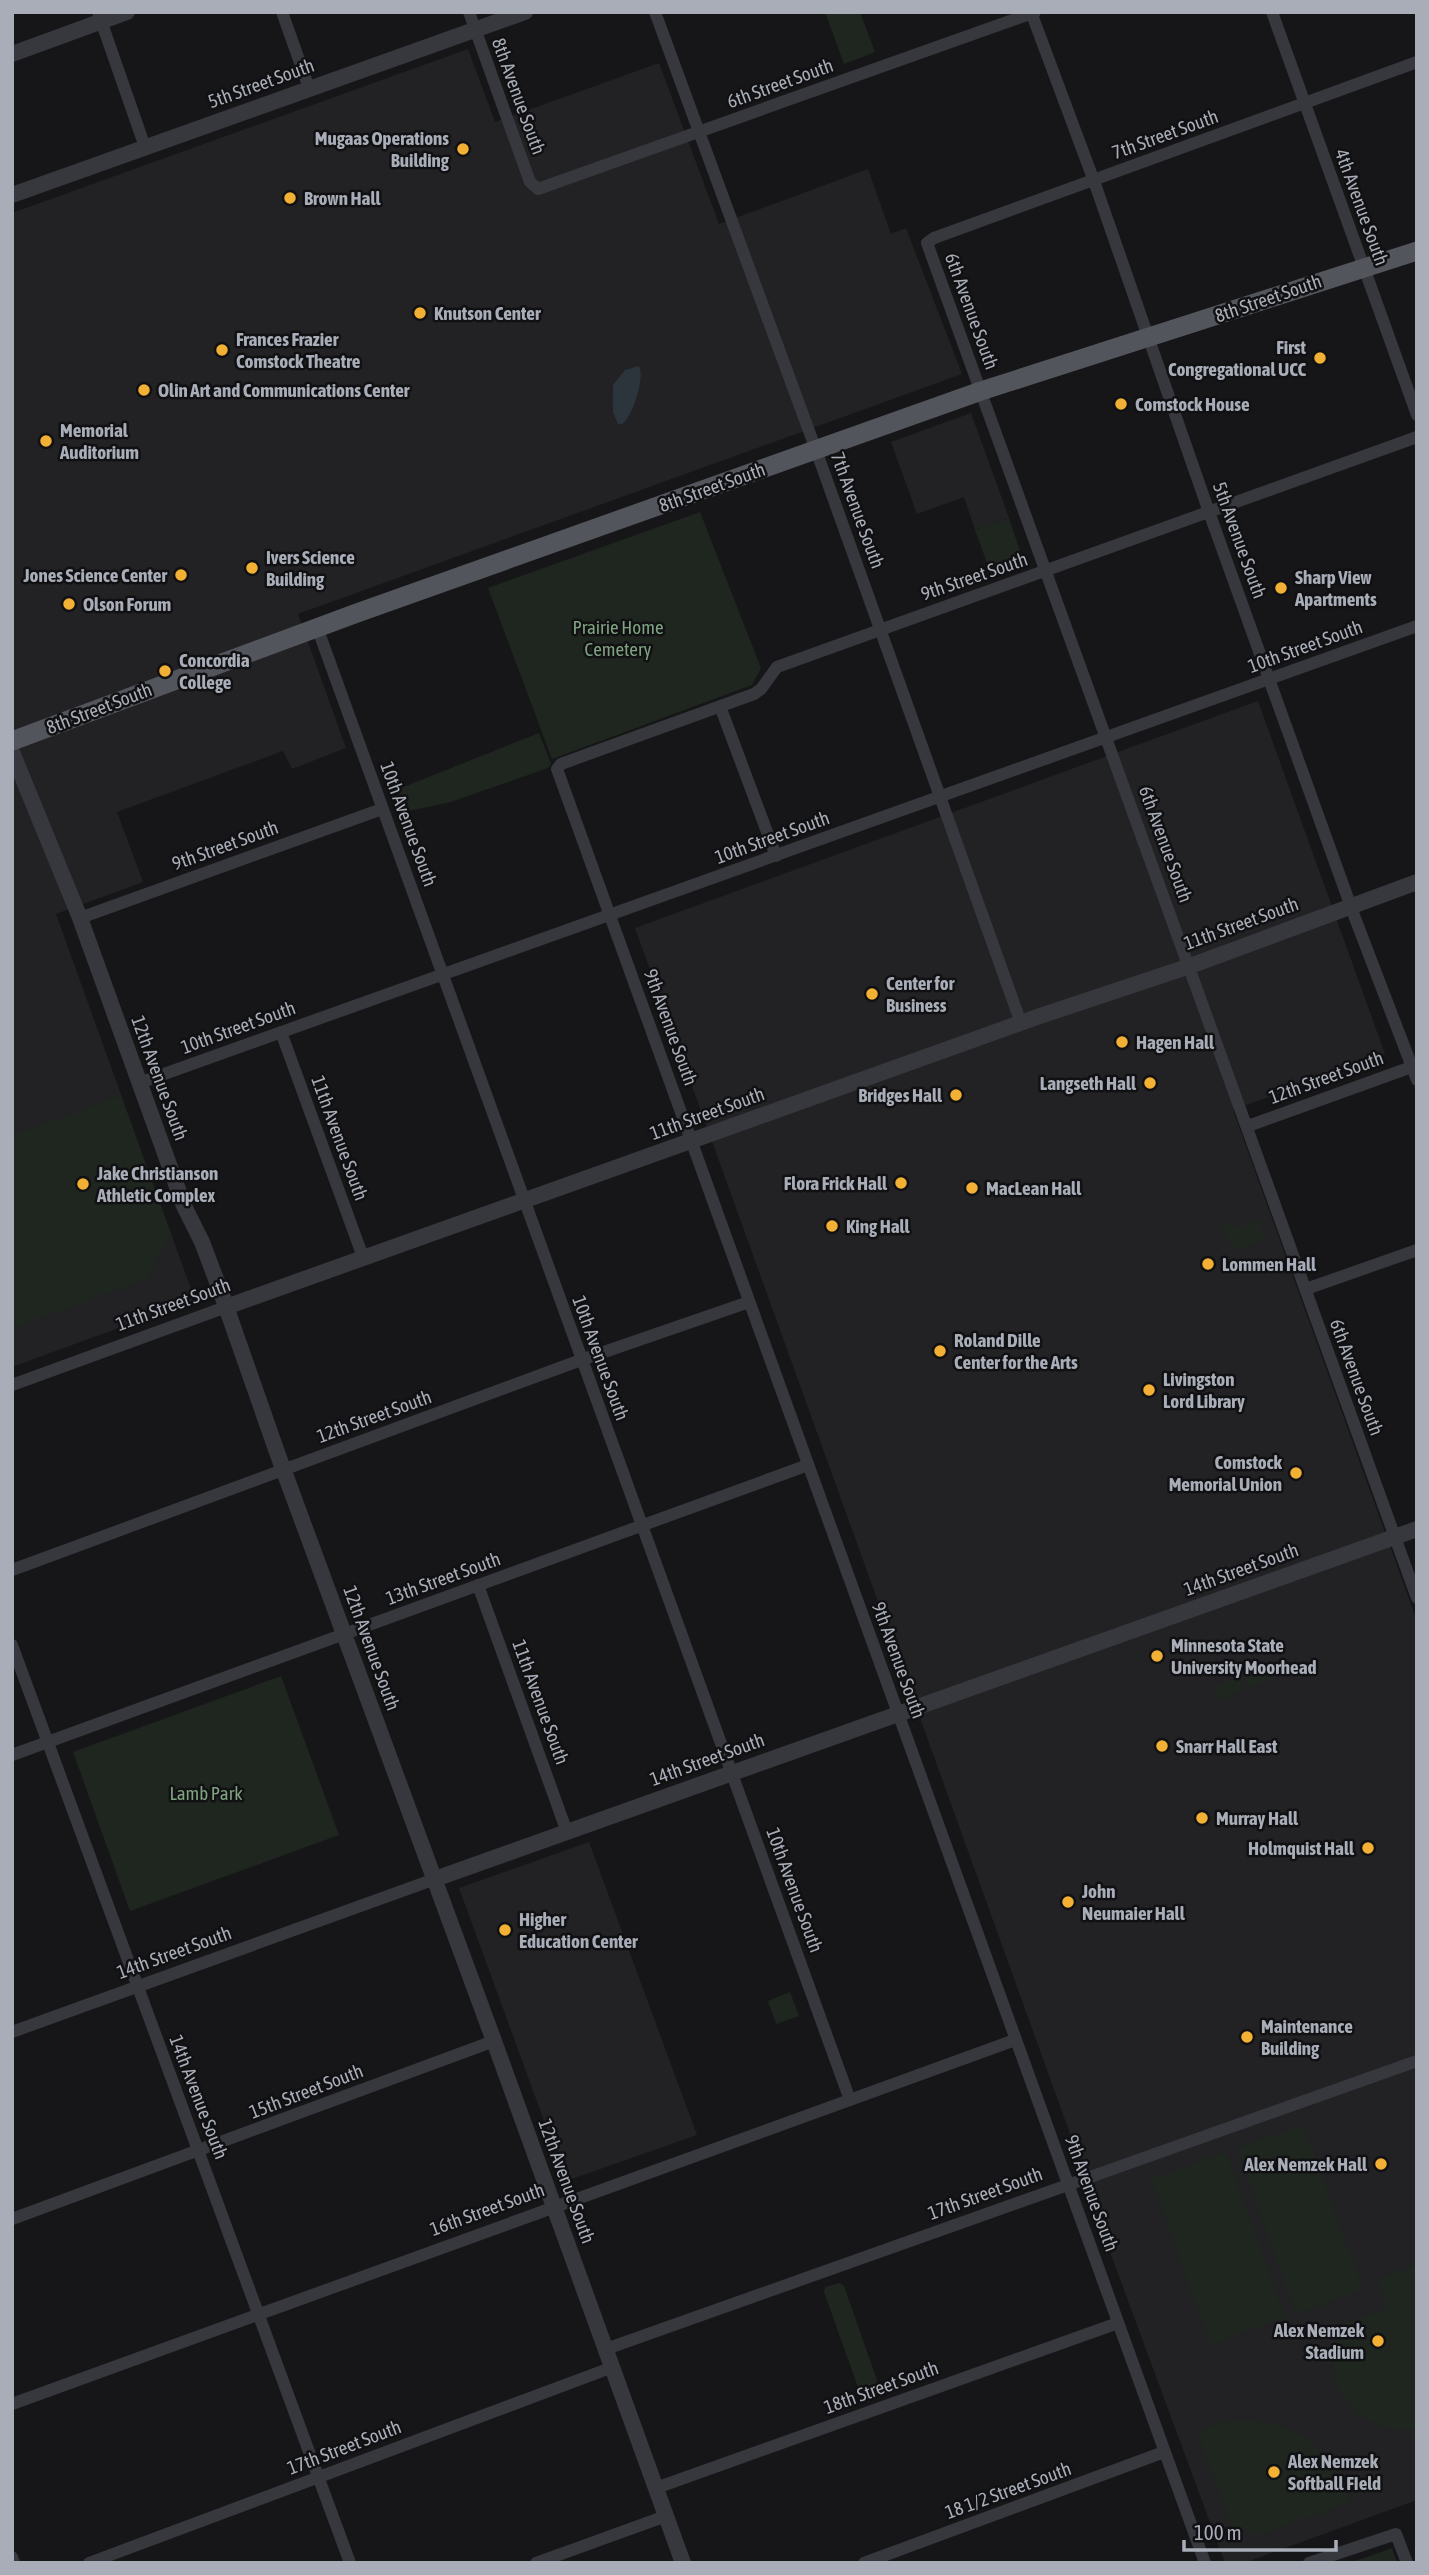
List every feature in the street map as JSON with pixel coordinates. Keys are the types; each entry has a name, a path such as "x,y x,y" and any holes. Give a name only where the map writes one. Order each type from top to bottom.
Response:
{"main road":[{"name":"8th Street South","path":"12,741 317,627 981,391 1148,335 1197,323 1417,251"}],"street":[{"path":"12,54 99,17 127,12"},
{"path":"282,12 310,88"},
{"name":"8th Avenue South","path":"469,12 530,181 538,189"},
{"name":"5th Street South","path":"12,195 524,12"},
{"name":"7th Avenue South","path":"655,12 816,450 1021,1023"},
{"name":"4th Avenue South","path":"1272,12 1417,415"},
{"name":"6th Street South","path":"538,189 1032,13"},
{"name":"5th Avenue South","path":"1032,13 1269,679 1351,905 1414,1065 1417,1080"},
{"path":"99,17 145,147"},
{"name":"7th Street South","path":"927,243 934,238 1417,62"},
{"name":"6th Avenue South","path":"927,243 1417,1598"},
{"name":"9th Street South","path":"557,769 561,764 754,694 776,667 1417,437"},
{"name":"10th Street South","path":"139,1083 1417,626"},
{"name":"10th Avenue South","path":"317,627 850,2100"},
{"path":"720,706 776,856"},
{"name":"12th Avenue South","path":"12,752 80,918 184,1206 202,1242 683,2563"},
{"name":"9th Avenue South","path":"557,769 1205,2563"},
{"name":"9th Street South","path":"80,918 383,808"},
{"name":"11th Street South","path":"12,1385 363,1257 1021,1023 1190,966 1417,882"},
{"name":"11th Avenue South","path":"281,1032 363,1257"},
{"name":"12th Street South","path":"1248,1126 1414,1065"},
{"path":"1306,1289 1417,1250"},
{"name":"12th Street South","path":"12,1570 581,1360 749,1302"},
{"name":"13th Street South","path":"12,1755 808,1465"},
{"name":"14th Street South","path":"12,2032 1417,1529"},
{"name":"11th Avenue South","path":"478,1585 567,1832"},
{"name":"14th Avenue South","path":"12,1645 350,2563"},
{"name":"16th Street South","path":"12,2404 1016,2040"},
{"name":"15th Street South","path":"12,2219 494,2041"},
{"name":"17th Street South","path":"606,2349 1417,2061"},
{"name":"18th Street South","path":"656,2488 1118,2323"},
{"name":"17th Street South","path":"89,2563 613,2367"},
{"name":"18 1/2 Street South","path":"864,2563 1164,2452"},
{"path":"536,2563 666,2516"},
{"path":"1309,2563 1396,2533 1407,2563"},
{"path":"12,2557 14,2563"}],"shaded area":[{"name":"Concordia College","path":"468,49 495,122 659,63 719,224 868,169 891,234 906,228 962,374 298,614 346,748 292,769 283,751 117,812 143,882 56,914 195,1300 12,1367 12,213"},
{"path":"639,366 639,388 634,405 626,420 618,424 613,412 613,385 625,370"},
{"path":"971,413 1009,518 975,530 964,497 917,514 891,442"},
{"name":"Minnesota State University Moorhead","path":"1258,701 1385,1054 1233,1110 1417,1621 1417,2500 1244,2563 1225,2563 1090,2198 1082,2167 635,928"},
{"path":"589,1842 697,2135 566,2181 459,1888"}],"green space":[{"path":"825,12 860,12 875,52 844,64"},
{"name":"Prairie Home Cemetery","path":"700,512 761,668 752,685 552,759 488,588"},
{"path":"1009,518 1023,560 990,571 975,530"},
{"path":"539,733 551,764 548,768 451,802 404,812 396,790"},
{"name":"Jake Christianson Athletic Complex","path":"121,1096 171,1234 147,1279 12,1329 12,1135"},
{"path":"1258,1219 1265,1240 1234,1251 1222,1226 1232,1222 1234,1228"},
{"path":"1269,1666 1273,1679 1249,1688 1244,1675"},
{"name":"Lamb Park","path":"281,1676 339,1835 130,1911 73,1752"},
{"path":"1239,1677 1244,1690 1218,1700 1213,1686"},
{"path":"790,1992 799,2016 776,2024 768,2001"},
{"path":"1303,2125 1363,2290 1296,2314 1237,2148"},
{"path":"1226,2152 1285,2318 1211,2345 1151,2179"},
{"name":"Alex Nemzek Stadium","path":"1417,2265 1417,2428 1402,2430 1374,2423 1350,2405 1335,2379 1333,2364 1343,2333 1341,2325 1387,2308 1377,2279"},
{"path":"840,2283 844,2286 877,2380 876,2394 863,2396 860,2393 824,2292 825,2287"},
{"name":"Alex Nemzek Softball FIeld","path":"1240,2420 1281,2426 1310,2442 1332,2467 1351,2502 1256,2536 1231,2523 1197,2432 1223,2422"},
{"path":"1392,2548 1397,2563 1350,2563"}],"place":[{"name":"Mugaas Operations Building","path":"463,149"},
{"name":"Brown Hall","path":"290,198"},
{"name":"Knutson Center","path":"420,313"},
{"name":"Frances Frazier Comstock Theatre","path":"222,350"},
{"name":"First Congregational UCC","path":"1320,358"},
{"name":"Olin Art and Communications Center","path":"144,390"},
{"name":"Comstock House","path":"1121,404"},
{"name":"Memorial Auditorium","path":"46,441"},
{"name":"Ivers Science Building","path":"252,568"},
{"name":"Jones Science Center","path":"181,575"},
{"name":"Sharp View Apartments","path":"1281,588"},
{"name":"Olson Forum","path":"69,604"},
{"name":"Concordia College","path":"165,671"},
{"name":"Center for Business","path":"872,994"},
{"name":"Hagen Hall","path":"1122,1042"},
{"name":"Langseth Hall","path":"1150,1083"},
{"name":"Bridges Hall","path":"956,1095"},
{"name":"Flora Frick Hall","path":"901,1183"},
{"name":"Jake Christianson Athletic Complex","path":"83,1184"},
{"name":"MacLean Hall","path":"972,1188"},
{"name":"King Hall","path":"832,1226"},
{"name":"Lommen Hall","path":"1208,1264"},
{"name":"Roland Dille Center for the Arts","path":"940,1351"},
{"name":"Livingston Lord Library","path":"1149,1390"},
{"name":"Comstock Memorial Union","path":"1296,1473"},
{"name":"Minnesota State University Moorhead","path":"1157,1656"},
{"name":"Snarr Hall East","path":"1162,1746"},
{"name":"Murray Hall","path":"1202,1818"},
{"name":"Holmquist Hall","path":"1368,1848"},
{"name":"John Neumaier Hall","path":"1068,1902"},
{"name":"Higher Education Center","path":"505,1930"},
{"name":"Maintenance Building","path":"1247,2037"},
{"name":"Alex Nemzek Hall","path":"1381,2164"},
{"name":"Alex Nemzek Stadium","path":"1378,2341"},
{"name":"Alex Nemzek Softball FIeld","path":"1274,2472"}]}
